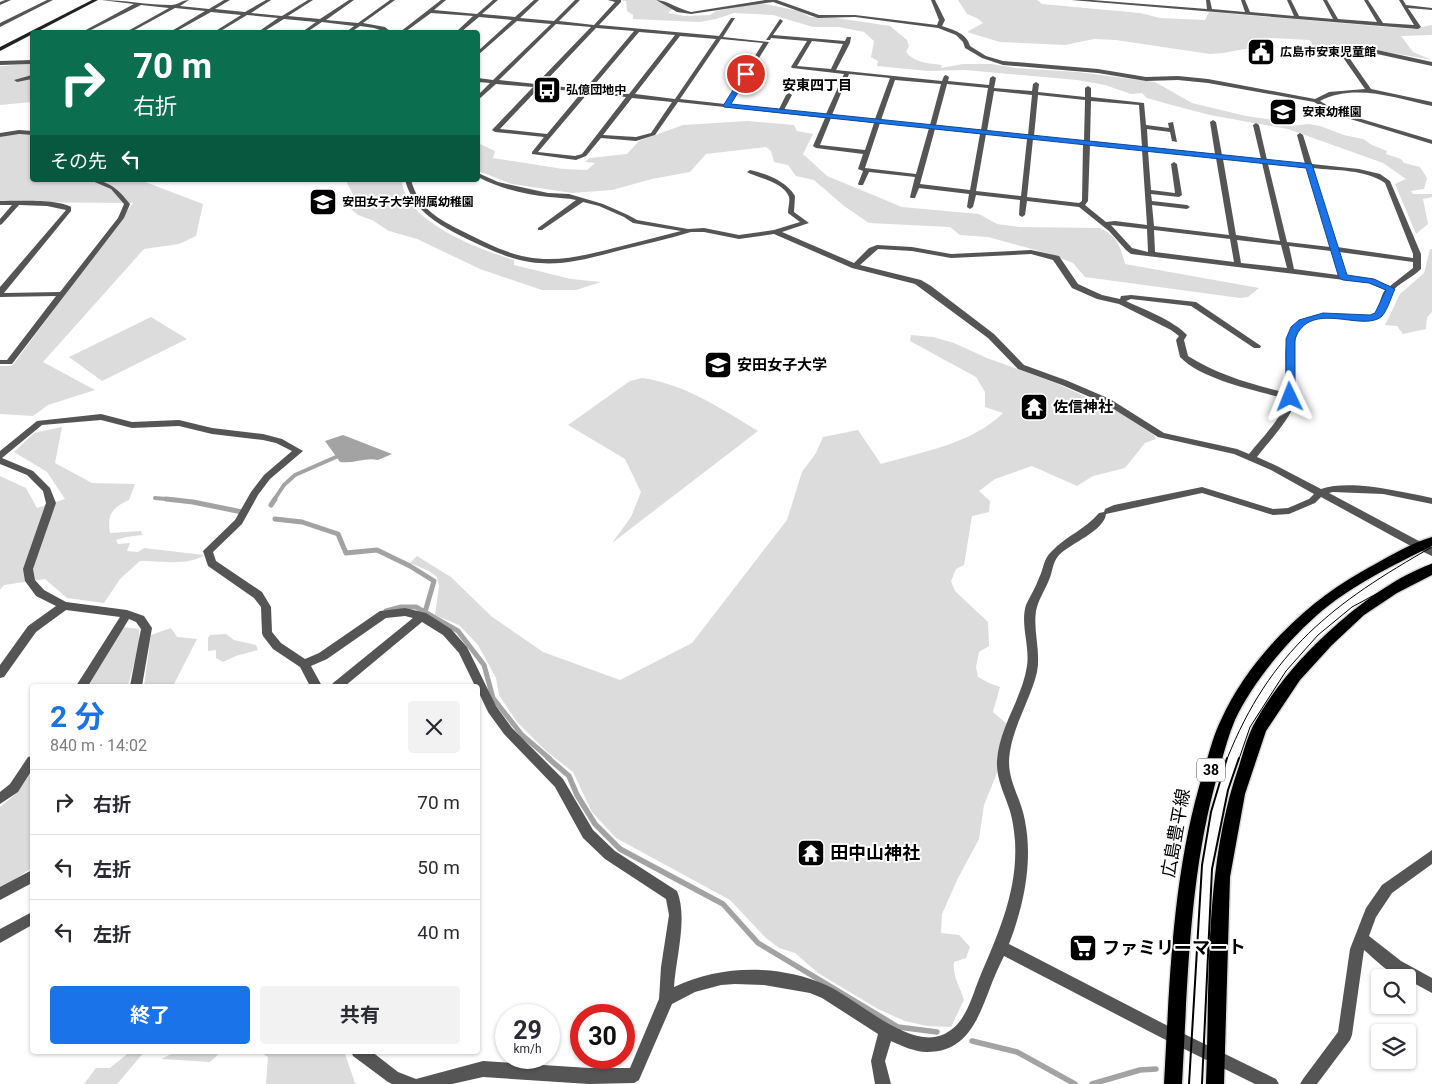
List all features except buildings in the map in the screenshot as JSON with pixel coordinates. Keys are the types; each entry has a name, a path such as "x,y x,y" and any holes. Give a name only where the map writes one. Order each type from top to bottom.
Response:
{"main road":[{"path":"37,30 96,0"},
{"path":"0,49 30,34"},
{"name":"広島豊平線","path":"1173,1084 1188,866 1206,784 1230,716 1266,662 1299,624 1331,598 1428,546"},
{"name":"38","path":"1215,1084 1222,877 1237,794 1259,729 1295,676 1327,641 1392,590 1432,569"}],"street":[{"path":"0,4 10,0"},
{"path":"0,25 51,0"},
{"path":"103,0 284,17 383,28 386,30"},
{"path":"88,30 146,0"},
{"path":"132,30 187,0"},
{"path":"175,30 228,0"},
{"path":"219,30 269,0"},
{"path":"263,30 311,0"},
{"path":"307,30 352,0"},
{"path":"351,30 393,0"},
{"path":"405,30 444,0"},
{"path":"460,30 496,0"},
{"path":"480,52 538,0"},
{"path":"480,96 578,0"},
{"path":"548,136 495,130 618,1 610,0"},
{"path":"658,0 679,11 691,13 774,0 818,17 855,16 939,27 958,34 966,41 967,47 973,52 1003,63 1098,71 1146,79 1178,78 1208,81 1316,101 1325,109 1336,114 1367,121 1432,142"},
{"path":"933,0 942,20 939,27"},
{"path":"1073,0 1136,2 1172,8 1418,27 1402,0"},
{"path":"1171,0 1172,8"},
{"path":"1208,0 1210,10"},
{"path":"1243,0 1248,13"},
{"path":"1289,0 1296,17"},
{"path":"1325,0 1336,20"},
{"path":"1366,0 1381,24"},
{"path":"1405,6 1432,8"},
{"path":"430,11 766,42"},
{"path":"599,136 636,140 653,134 733,19"},
{"path":"726,106 780,21"},
{"path":"638,30 534,153 576,158 584,155 679,34"},
{"path":"770,36 848,40 833,71"},
{"path":"809,38 794,67 893,78 945,80 992,88 1142,104 1152,255"},
{"path":"1369,90 1345,56 1348,51 1363,49 1432,64"},
{"path":"0,63 30,62"},
{"path":"847,72 816,146 866,152"},
{"path":"17,80 30,77"},
{"path":"893,78 861,169 919,176"},
{"path":"970,207 993,78"},
{"path":"480,80 1370,172 1384,178 1388,182 1418,254 1418,269 1390,289 1379,314 1372,318 1323,315 1302,322 1294,329 1291,339 1290,397 1286,413 1251,458"},
{"path":"913,197 945,80"},
{"path":"1022,215 1036,84"},
{"path":"1081,205 1085,201 1088,88"},
{"path":"1316,101 1329,94 1369,90 1432,104"},
{"path":"781,111 789,95"},
{"path":"1213,122 1238,265"},
{"path":"1256,125 1291,271"},
{"path":"1144,127 1171,126 1175,141"},
{"path":"0,135 19,132 30,133"},
{"path":"1300,136 1343,278"},
{"path":"1148,192 1179,195 1174,164"},
{"path":"861,184 867,170"},
{"path":"480,176 496,184 601,205 635,222 704,230 739,237 775,232 806,223 791,213 793,201 789,192 762,175 750,172"},
{"path":"0,362 9,362 121,218 127,204 113,188 98,182"},
{"path":"408,182 410,192 420,207 438,222 501,252 526,259 541,261 577,258 691,230"},
{"path":"916,186 1081,205 1116,233 1129,250 1152,255 1371,281 1390,289"},
{"path":"540,229 581,200"},
{"path":"0,203 68,207 69,210 0,293"},
{"path":"0,223 18,203"},
{"path":"1149,203 1187,207"},
{"path":"1104,224 1334,249 1399,257 1418,262"},
{"path":"775,232 855,266 918,282 992,336 1021,367 1066,383 1107,401 1162,435 1236,452 1251,458 1428,546"},
{"path":"855,266 877,247 912,249 951,256 1031,252 1056,258 1075,286 1100,297 1122,302 1174,328 1183,335 1180,340 1184,357 1200,369 1226,379 1290,397"},
{"path":"0,293 61,294"},
{"path":"1122,302 1124,298 1131,297 1193,304 1257,346"},
{"path":"0,456 40,423 101,417 132,425 179,422 212,430 262,437 279,442 298,451 267,477 254,494 239,522 208,550 212,563 258,595 266,607 267,632 277,646 304,664 315,684"},
{"path":"0,461 30,472 47,490 51,504 28,569 30,581 40,593 64,606 127,614 140,619 147,628 136,684"},
{"path":"666,999 683,989 707,980 739,975 763,977 796,982 826,992 898,1037 928,1045 944,1042 958,1035 970,1018 1001,947 1020,885 1022,847 1018,818 1007,787 1004,761 1012,721 1032,672 1033,640 1030,612 1046,575 1048,563 1059,550 1087,532 1105,513 1114,508 1202,490 1273,512 1289,511 1312,501 1320,493 1332,489 1383,491 1432,501"},
{"path":"0,674 32,629 64,606"},
{"path":"304,664 323,656 384,614 405,612 422,616 446,632 463,650 480,684"},
{"path":"83,684 127,614"},
{"path":"339,684 422,616"},
{"path":"421,1084 483,1069 590,1076 634,1075 666,999 668,967 676,915 672,895 610,855 588,834 559,783 508,731 492,709 480,685"},
{"path":"0,799 14,788 30,764"},
{"path":"1308,1084 1345,1035 1360,938 1371,913 1387,889 1432,856"},
{"path":"0,894 30,877"},
{"path":"0,936 30,919"},
{"path":"1360,938 1396,966 1432,986"},
{"path":"1001,947 1271,1084"},
{"path":"882,1084 878,1061 886,1030"},
{"path":"362,1054 393,1077 410,1084"}],"shaded area":[{"path":"618,0 655,0 672,9 668,13 684,16 710,15 716,11 761,3 799,11 810,17 837,18 890,26 907,40 909,46 906,52 910,56 922,62 942,65 941,68 963,64 992,64 1155,82 1192,103 1246,116 1274,120 1290,126 1309,124 1320,126 1344,135 1363,139 1387,151 1386,154 1401,159 1404,163 1420,167 1427,178 1424,189 1411,191 1413,194 1432,194 1432,197 1423,199 1428,224 1416,234 1395,184 1406,179 1383,163 1288,129 1210,115 1147,98 1142,93 1131,94 1105,85 1077,80 965,70 928,71 877,66 878,61 871,57 874,41 864,32 839,27 813,27 773,15 734,13 699,22 633,19 633,15 627,11 626,1"},
{"path":"958,0 1037,0 1042,4 1140,13 1160,18 1205,20 1209,12 1412,29 1432,25 1432,35 1401,36 1413,52 1432,60 1370,49 1351,48 1340,53 1315,50 1310,40 1268,38 1256,47 1210,54 1116,40 1094,39 1065,45 1000,42 967,32 983,23 967,14"},
{"path":"30,64 30,102 0,105 0,66"},
{"path":"747,121 794,125 797,131 813,134 803,154 827,176 902,207 979,214 997,224 1019,227 1100,228 1115,239 1122,252 1125,264 1259,288 1248,297 1240,298 1085,277 1073,263 1050,254 988,237 960,235 950,227 869,223 844,206 814,180 796,176 788,165 774,162 771,151 766,147 706,154 690,172 652,179 612,190 572,193 512,184 480,172 480,144 495,151 493,158 563,169 587,170 595,163 585,162 590,158 627,154 639,141 683,125"},
{"path":"15,134 30,135 30,182 145,182 203,204 196,236 179,244 144,249 43,362 95,390 48,405 33,416 0,414 0,366 12,366 133,203 0,202 0,137"},
{"path":"403,182 406,195 415,209 446,232 482,249 514,260 514,265 571,279 601,282 576,290 542,290 480,269 417,239 389,231 372,220 358,215 351,209 354,196 347,183"},
{"path":"1430,249 1432,249 1432,312 1427,317 1426,329 1403,334 1397,326 1385,325 1400,294 1424,273"},
{"path":"151,317 187,339 102,381 69,357"},
{"path":"911,335 933,337 954,343 987,358 1058,384 1119,412 1154,435 1156,439 1145,443 1125,468 1093,476 1077,486 1032,466 995,479 979,491 990,501 989,512 972,516 964,565 956,569 951,581 955,591 988,622 989,646 979,652 976,667 978,677 1000,687 993,712 1007,724 997,773 984,805 979,839 958,878 942,914 941,933 959,935 970,947 966,958 954,962 955,976 964,1000 951,1027 927,1026 905,1021 878,1009 818,973 795,953 779,948 766,938 730,900 616,838 592,812 573,772 546,751 517,722 499,695 496,678 478,645 459,625 435,615 439,586 437,577 429,571 410,563 417,556 451,577 491,616 543,652 620,680 692,643 787,520 802,472 816,453 823,437 858,430 881,464 961,440 990,424 1003,413 985,407 985,392 976,377 910,341"},
{"path":"642,378 658,381 703,398 758,431 612,543 631,517 641,492 625,459 568,425 630,381"},
{"path":"62,427 55,463 92,483 135,484 129,500 112,512 109,521 110,533 141,531 142,535 116,540 118,544 130,543 127,551 138,552 144,548 204,555 191,561 183,562 140,561 120,579 104,603 67,598 45,579 4,585 0,590 0,476 26,488 37,508 65,499 47,472 14,452 34,433"},
{"path":"343,435 392,454 378,460 340,462 325,441"},
{"path":"123,627 139,629 139,645 129,684 87,684"},
{"path":"171,628 177,637 197,639 174,684 144,684 151,635"},
{"path":"226,634 234,640 256,645 258,650 223,662 216,658 216,650 208,651 208,638 210,635"},
{"path":"30,774 30,869 0,889 0,807 18,792"},
{"path":"127,1054 142,1054 117,1084 84,1084 96,1068 110,1068"},
{"path":"172,1054 219,1054 210,1062 161,1059"},
{"path":"264,1054 345,1054 355,1083 358,1084 266,1084 268,1057"}],"waterway":[{"path":"274,500 284,485 295,475 336,457"},
{"path":"155,498 178,500"},
{"path":"166,499 193,502 242,512"},
{"path":"271,505 275,499"},
{"path":"275,519 302,522 338,534 346,553 377,550 410,566 434,581 425,612"},
{"path":"386,611 401,607 416,607 458,631 484,665 493,698 522,735 550,759"},
{"path":"548,758 569,776 577,795 595,824 620,849 723,904 758,943 898,1027 937,1032"},
{"path":"972,1041 1017,1052 1075,1084"},
{"path":"1092,1084 1140,1070 1156,1069"}],"tram line":[{"path":"1227,759 1244,721 1263,688 1285,659 1308,634 1335,610 1364,589 1432,547"},
{"path":"1239,759 1250,727 1286,671 1318,635 1352,607 1432,564"},
{"path":"1189,1084 1202,865 1211,812 1227,758"},
{"path":"1202,1084 1212,869 1228,790 1239,758"}],"place":[{"name":"広島市安東児童館","path":"1261,52"},
{"name":"弘億団地中","path":"547,90"},
{"name":"安東幼稚園","path":"1283,112"},
{"name":"安田女子大学附属幼稚園","path":"323,202"},
{"name":"安田女子大学","path":"718,365"},
{"name":"佐信神社","path":"1034,407"},
{"name":"田中山神社","path":"811,853"},
{"name":"ファミリーマート","path":"1083,948"}],"district":[{"name":"安東四丁目","path":"817,85"}],"route":[{"path":"746,74 726,106 1309,166 1343,278 1371,281 1390,289 1379,314 1372,318 1323,315 1302,322 1294,329 1291,339 1290,397"}]}
